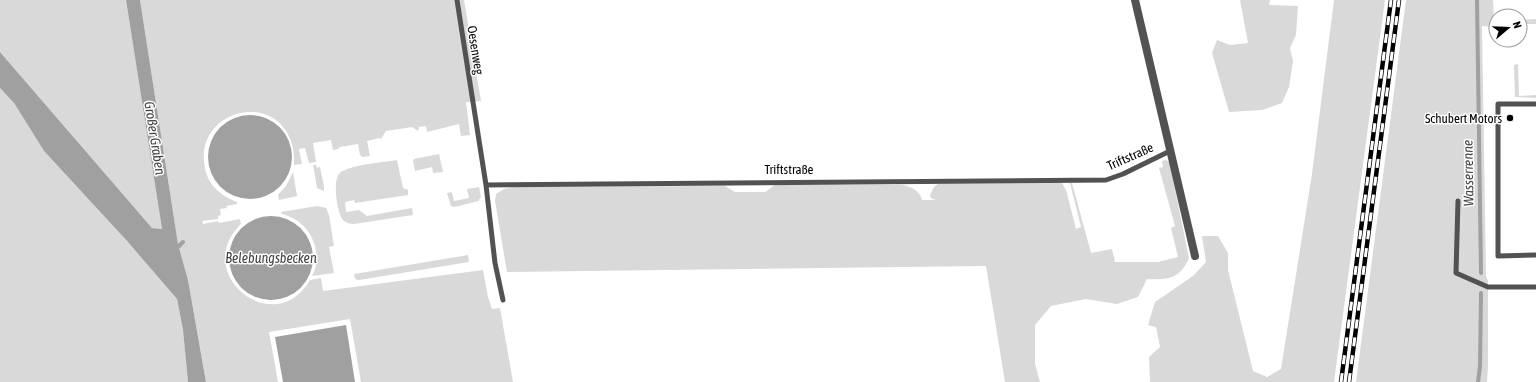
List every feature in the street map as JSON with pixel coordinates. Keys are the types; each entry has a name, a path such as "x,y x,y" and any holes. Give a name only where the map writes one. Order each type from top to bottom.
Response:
{"street":[{"name":"Triftstraße","path":"1135,0 1195,256"}],"lane":[{"name":"Oesenweg","path":"457,0 486,185"},
{"path":"1536,104 1498,104 1498,256 1536,255"},
{"name":"Triftstraße","path":"486,185 1106,180 1123,174 1170,151"},
{"path":"486,185 495,263 504,300"},
{"path":"1458,201 1456,273 1488,287 1536,287"}],"shaded area":[{"path":"0,0 126,0 162,229 152,228 0,52"},
{"path":"140,0 464,0 481,101 466,102 470,135 461,136 459,124 427,132 426,126 419,127 418,131 412,127 386,131 381,139 379,138 367,141 370,156 362,157 360,155 358,144 340,147 333,150 331,140 313,143 316,162 309,163 305,148 299,149 302,164 294,165 292,144 281,125 268,115 252,112 236,114 222,121 211,133 204,149 205,168 212,185 226,197 237,202 237,204 220,209 221,215 218,216 218,219 202,221 203,224 240,219 241,224 228,243 225,262 231,280 243,294 259,302 277,304 295,297 310,280 321,278 323,291 483,270 492,309 500,308 513,382 361,382 350,319 269,332 278,382 206,382 188,280 178,244"},
{"path":"1240,0 1270,0 1269,5 1298,6 1296,35 1290,48 1293,61 1289,87 1282,103 1262,110 1229,112 1212,53 1217,40 1230,45 1248,43"},
{"path":"1334,0 1385,0 1334,382 1150,382 1149,357 1160,347 1156,327 1148,325 1155,302 1193,276 1206,262 1202,236 1218,236 1228,253 1228,270 1253,371 1267,377 1281,369 1312,174"},
{"path":"1406,0 1493,0 1493,8 1488,8 1488,26 1482,26 1486,276 1488,281 1487,382 1356,382"},
{"path":"1536,19 1536,24 1528,24 1528,20"},
{"path":"1518,64 1519,96 1536,95 1536,98 1515,97 1514,65"},
{"path":"0,88 14,103 44,151 127,241 177,299 183,330 188,382 0,382"},
{"path":"439,154 443,172 433,173 432,167 415,171 414,159"},
{"path":"397,160 403,188 408,190 408,195 355,203 354,200 345,202 346,212 359,210 367,216 412,208 413,215 354,224 344,221 339,211 336,196 336,182 340,173 344,170 358,166"},
{"path":"1166,160 1170,165 1189,258 1182,270 1172,277 1147,279 1138,297 1117,304 1086,299 1051,306 1035,325 1035,364 1040,382 1005,382 986,266 507,272 495,201 496,194 504,189 512,187 725,186 735,192 765,192 775,185 903,185 915,190 922,200 936,200 931,198 930,195 934,187 938,184 1062,183 1066,190 1076,229 1081,227 1070,183 1072,183 1091,253 1112,249 1115,262 1158,262 1178,257 1171,228 1175,226 1159,168 1163,167 1162,161"},
{"path":"313,165 316,165 317,168 320,167 324,191 317,188"},
{"path":"293,172 297,196 279,200 278,195 286,186"},
{"path":"479,187 481,197 478,201 455,207 451,206 447,193 452,192 454,201 469,198 467,189"},
{"path":"317,206 326,208 329,215 334,246 329,247 334,273 312,276 316,262 313,240 305,227 293,218 282,214 281,212"},
{"path":"468,255 469,262 359,280 355,279 354,274"}],"water":[{"name":"Großer Graben","path":"126,0 140,0 178,244 188,280 206,382 188,382 183,330 177,299 127,241 44,151 14,103 0,88 0,52 152,228 162,229"},
{"path":"250,115 266,118 280,127 289,141 292,157 289,173 280,187 266,196 250,199 234,196 220,187 211,173 208,157 211,141 220,127 234,118"},
{"name":"Belebungsbecken","path":"271,216 287,219 301,228 310,242 313,258 310,274 301,288 287,297 271,300 255,297 241,288 232,274 229,258 232,242 241,228 255,219"},
{"path":"346,325 355,382 283,382 275,337"}],"waterway":[{"name":"Wasserrenne","path":"1477,0 1481,273"},
{"path":"175,250 183,242"},
{"name":"Wasserrenne","path":"1478,382 1480,366 1481,293"}],"railway":[{"path":"1341,382 1391,0"},
{"path":"1349,382 1399,0"}],"place":[{"name":"Schubert Motors","path":"1510,118"}]}
